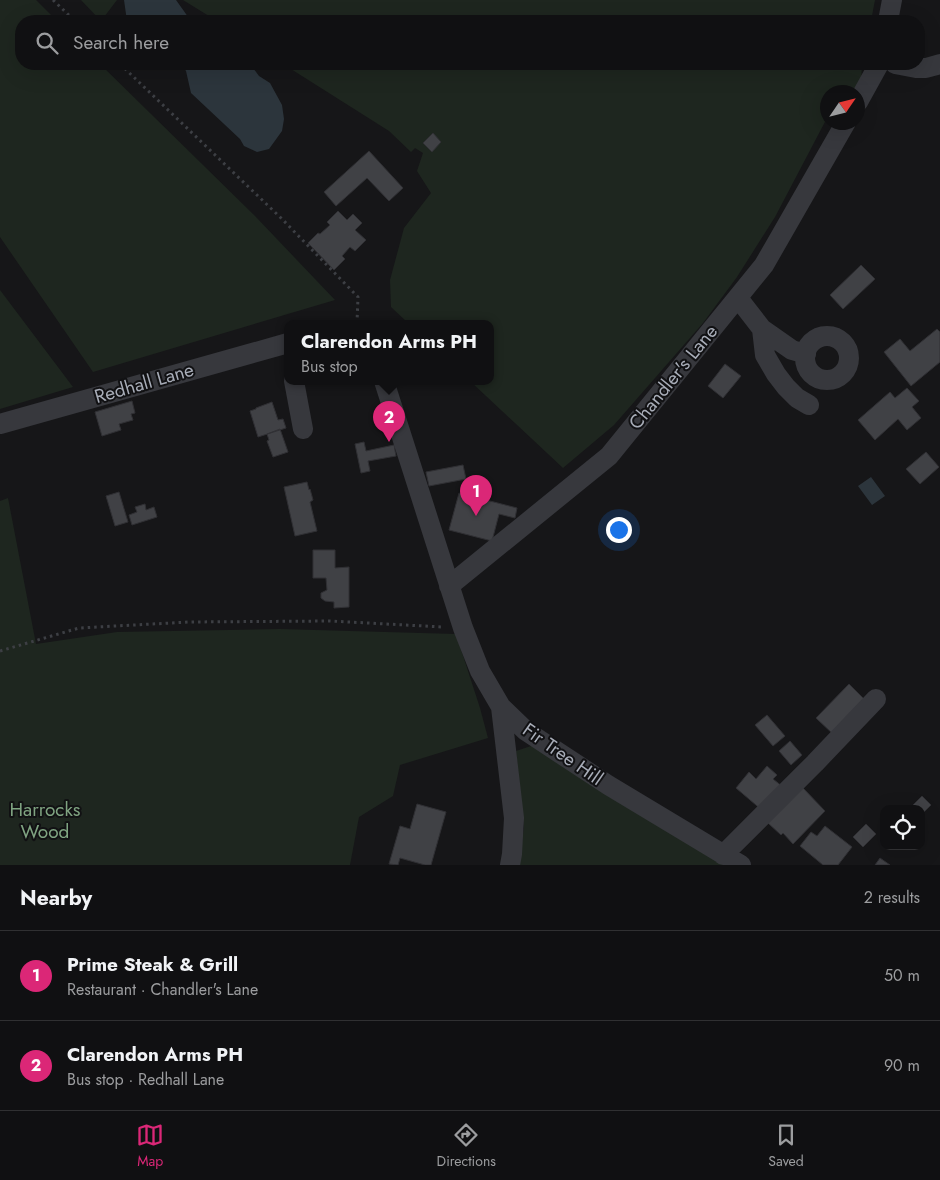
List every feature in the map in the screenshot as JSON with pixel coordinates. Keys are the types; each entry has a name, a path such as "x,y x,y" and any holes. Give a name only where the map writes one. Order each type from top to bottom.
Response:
{"street":[{"path":"889,15 892,0"},
{"path":"925,68 940,64"},
{"path":"865,89 876,70"},
{"name":"Chandler's Lane","path":"449,586 609,456 764,265 841,130"},
{"path":"738,298 762,329 792,350 806,354"},
{"path":"762,329 765,355 776,374 798,398 810,405"},
{"name":"Redhall Lane","path":"0,424 284,346"},
{"path":"295,385 303,429"},
{"path":"385,385 449,586"},
{"name":"Fir Tree Hill","path":"449,586 480,671 502,707 526,731 608,785 741,865"},
{"path":"723,854 815,763 876,699"},
{"path":"502,707 514,818 510,865"}],"path":[{"path":"53,0 69,15"},
{"path":"126,70 281,218 358,297 357,320"},
{"path":"0,650 79,628 189,622 330,621 463,628"}],"green space":[{"path":"0,0 36,0 51,15 15,15 15,70 106,70 255,216 335,300 93,372 0,237"},
{"path":"81,0 117,0 106,15 95,15"},
{"path":"183,0 875,0 872,15 207,15"},
{"path":"292,70 862,70 861,83 859,85 820,85 821,130 775,217 737,277 703,323 614,425 563,468 474,385 494,385 494,320 405,320 391,307 390,280 404,228 431,193 417,171 423,153 415,148 411,152 389,131"},
{"path":"0,290 73,387 0,409"},
{"name":"Harrocks Wood","path":"8,498 36,644 117,632 280,629 456,634 488,738 400,765 393,796 359,817 350,865 0,865 0,501"},
{"path":"534,745 725,865 519,865 524,827 516,751"}],"shaded area":[{"path":"124,0 176,0 187,15 126,15"},
{"path":"254,70 259,76 270,83 282,105 284,119 282,131 269,149 257,152 244,146 240,139 191,93 186,71"},
{"path":"871,477 885,496 872,505 858,486"}],"building":[{"path":"433,133 441,142 432,152 423,143"},
{"path":"369,151 403,188 389,201 367,178 336,206 324,192"},
{"path":"338,211 347,220 353,214 362,223 355,230 366,240 355,251 350,247 342,256 345,259 334,270 308,243 330,225 327,222"},
{"path":"861,265 875,279 843,309 830,295"},
{"path":"937,329 940,332 940,362 911,386 884,352 900,339 910,351"},
{"path":"725,364 741,376 723,398 708,386"},
{"path":"907,388 919,401 912,407 921,418 907,430 898,419 875,440 858,420 890,392 895,398"},
{"path":"132,401 135,413 131,414 133,420 119,424 121,430 102,436 95,412"},
{"path":"272,402 278,420 283,419 286,428 258,437 250,411"},
{"path":"280,429 288,452 273,457 267,441 269,440 267,434"},
{"path":"364,442 366,451 394,445 396,456 368,461 370,471 361,473 355,444"},
{"path":"926,452 939,467 920,484 906,469"},
{"path":"463,465 466,479 429,486 426,472"},
{"path":"307,482 313,500 310,502 317,531 295,536 284,487"},
{"path":"119,492 128,522 115,526 106,496"},
{"path":"459,493 517,508 515,518 499,514 492,541 449,530"},
{"path":"145,504 146,510 154,507 157,517 132,525 129,515 137,512 135,507"},
{"path":"313,550 335,550 335,568 349,567 349,607 334,608 334,602 325,601 321,598 321,593 327,590 326,578 313,578"},
{"path":"849,684 867,702 834,735 816,718"},
{"path":"767,715 785,736 773,746 755,725"},
{"path":"790,741 802,755 791,765 779,751"},
{"path":"767,766 777,775 773,779 783,787 763,811 736,788 749,772 756,779"},
{"path":"803,788 825,811 793,844 783,833 781,835 768,823"},
{"path":"922,796 931,805 925,811 925,805 913,805"},
{"path":"417,804 446,812 431,865 400,858 398,865 389,864 400,826 410,829"},
{"path":"866,824 876,834 863,847 853,837"},
{"path":"825,826 852,847 838,865 823,865 800,846 811,832 817,836"},
{"path":"880,858 890,865 875,865"}],"place":[{"name":"Clarendon Arms PH","path":"389,442"},
{"name":"Prime Steak & Grill","path":"476,516"}]}
